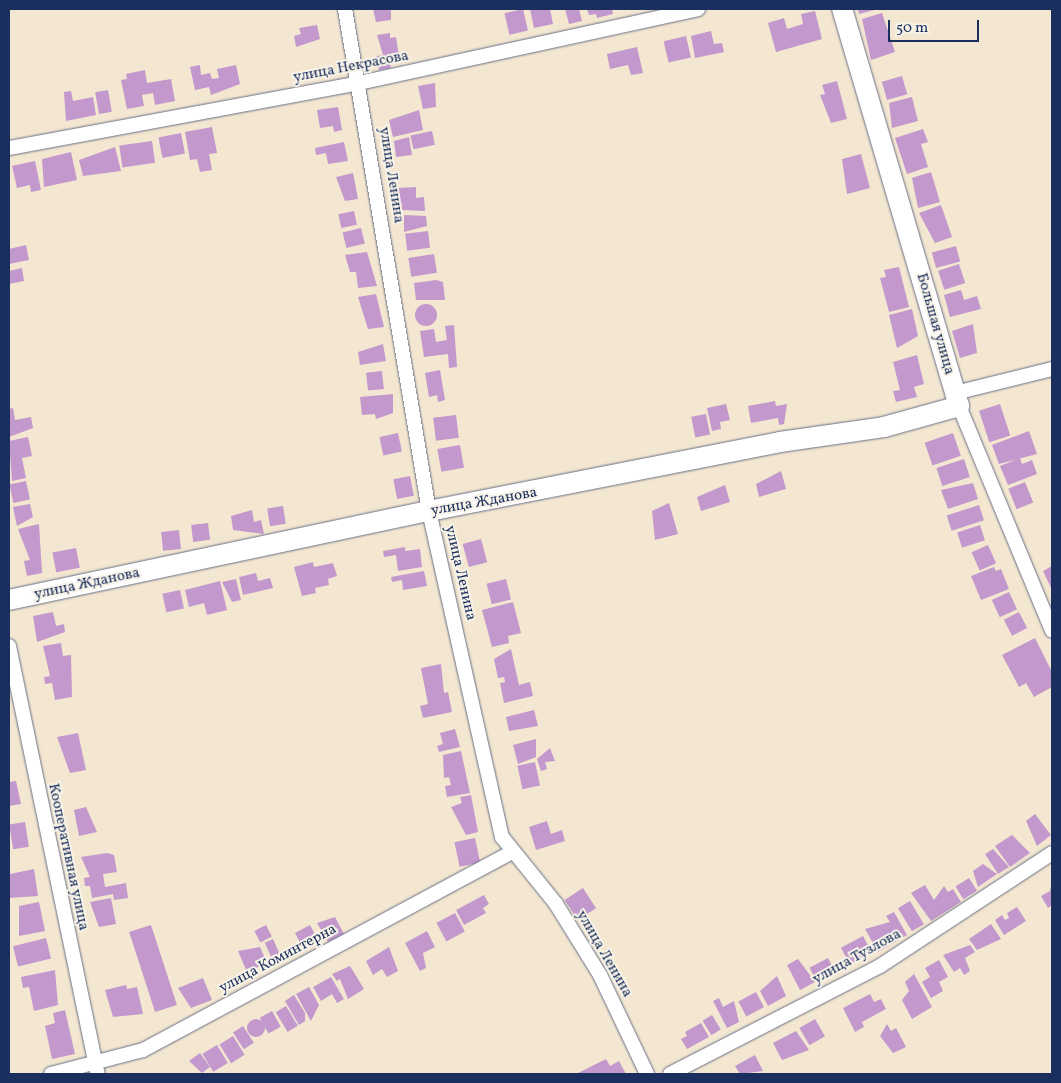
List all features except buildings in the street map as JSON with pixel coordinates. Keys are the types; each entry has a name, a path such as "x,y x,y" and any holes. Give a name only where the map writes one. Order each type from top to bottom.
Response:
{"street":[{"name":"улица Ленина","path":"345,9 359,83 429,511 502,837 512,852 556,904 600,975 647,1074"},
{"name":"улица Некрасова","path":"9,148 359,83 698,9"},
{"name":"Большая улица","path":"842,9 957,399 1052,630"},
{"name":"улица Жданова","path":"9,600 429,511 780,442 884,427 957,399 1052,369"},
{"name":"Кооперативная улица","path":"9,646 97,1069"},
{"name":"улица Коминтерна","path":"51,1074 97,1069 143,1050 512,852"},
{"name":"улица Тузлова","path":"670,1074 880,966 1052,853"}]}
